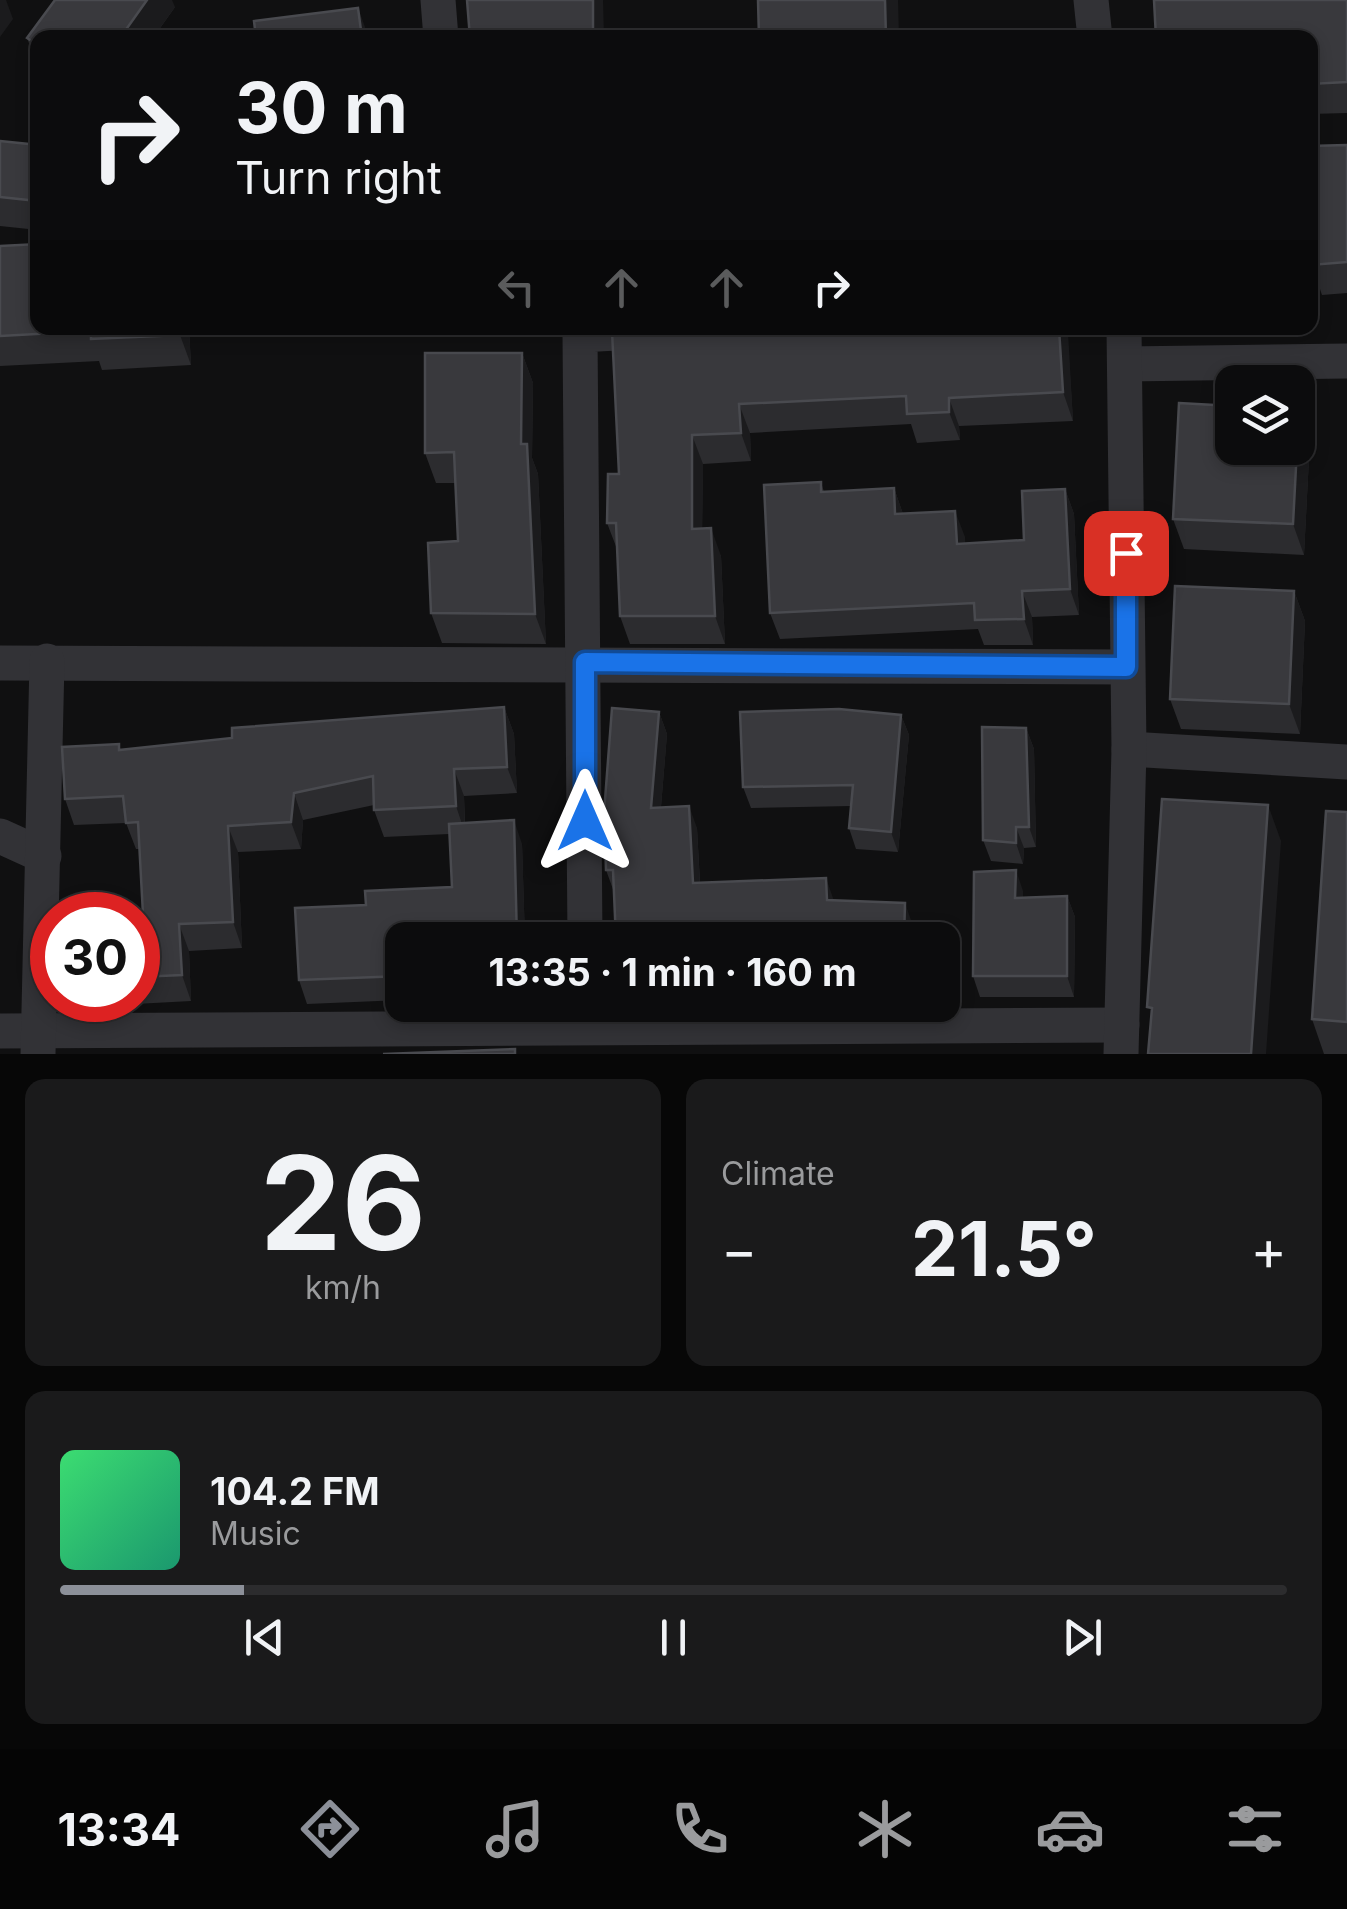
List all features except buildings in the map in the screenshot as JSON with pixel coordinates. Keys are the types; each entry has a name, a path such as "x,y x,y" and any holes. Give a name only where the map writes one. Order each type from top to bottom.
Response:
{"street":[{"path":"438,0 440,30"},
{"path":"1091,0 1095,30"},
{"path":"573,335 585,662 585,922"},
{"path":"0,1031 38,1043 585,1028 1121,1039 1129,749 1124,335"},
{"path":"1124,364 1347,360"},
{"path":"38,1043 48,661"},
{"path":"0,663 585,662 1126,667"},
{"path":"1129,749 1347,762"},
{"path":"0,836 44,856"}],"route":[{"path":"585,821 585,662 1126,667 1126,553"}]}
